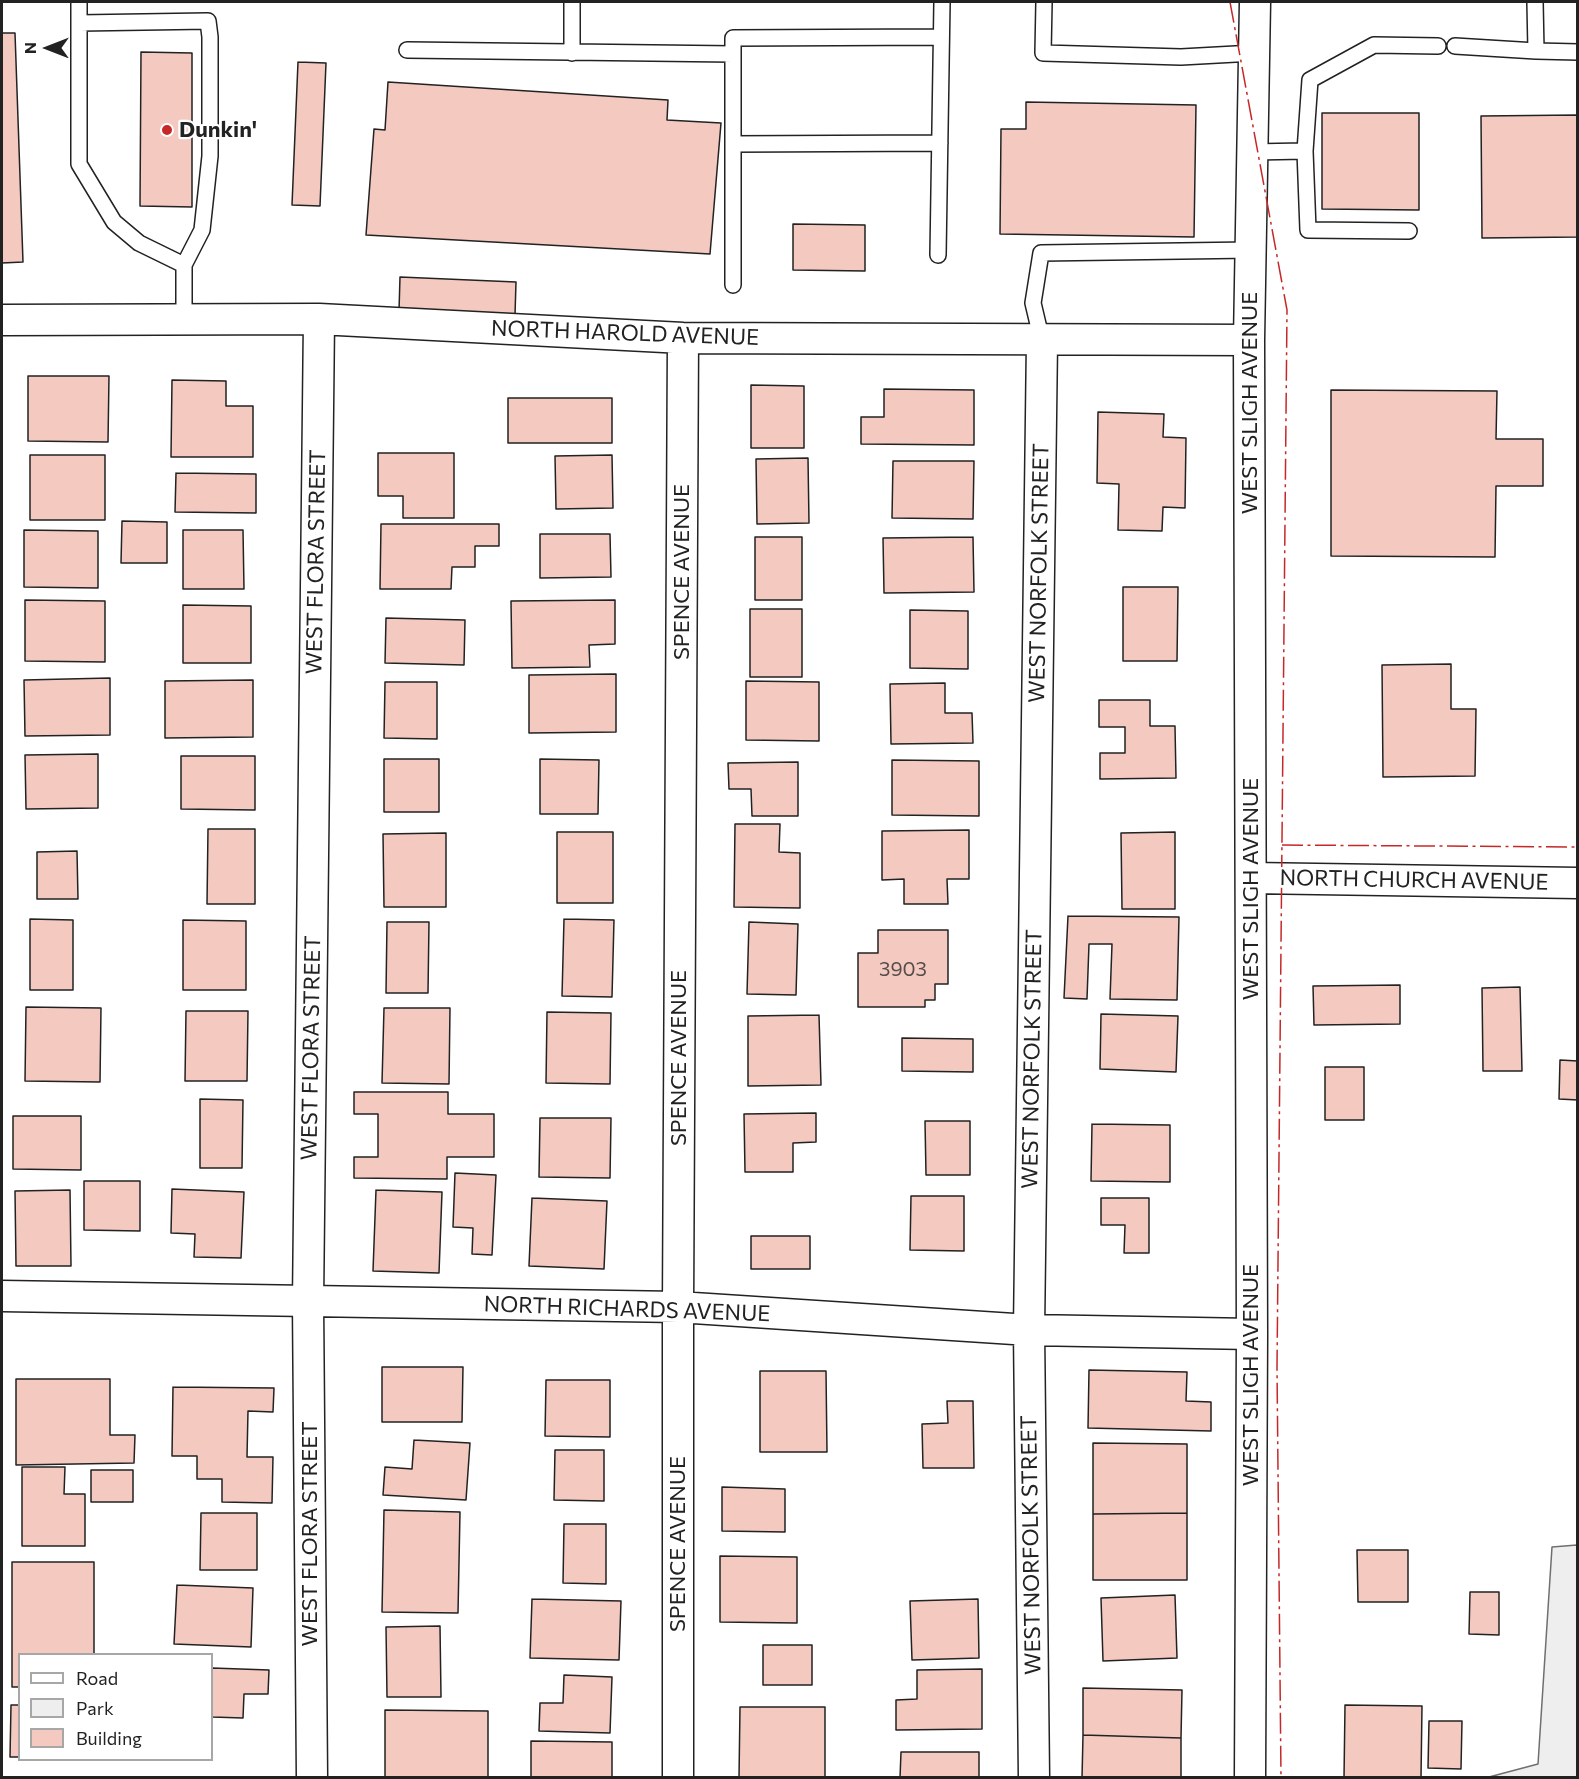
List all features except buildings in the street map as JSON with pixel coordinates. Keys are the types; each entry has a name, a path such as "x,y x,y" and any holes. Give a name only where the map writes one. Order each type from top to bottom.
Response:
{"street":[{"name":"WEST SLIGH AVENUE","path":"1250,1778 1252,1334 1249,340 1255,2"},
{"name":"NORTH HAROLD AVENUE","path":"2,320 319,319 683,338 1249,340"},
{"name":"WEST FLORA STREET","path":"312,1778 308,1302 319,319"},
{"name":"SPENCE AVENUE","path":"678,1778 683,338"},
{"name":"WEST NORFOLK STREET","path":"1034,1778 1029,1330 1042,341"},
{"name":"NORTH CHURCH AVENUE","path":"1251,878 1578,883"},
{"name":"NORTH RICHARDS AVENUE","path":"2,1296 678,1307 1029,1330 1252,1334"}],"lane":[{"path":"79,2 79,164 114,222 139,243 184,265"},
{"path":"572,2 572,53"},
{"path":"938,255 942,2"},
{"path":"1044,2 1043,53 1181,57 1254,53"},
{"path":"1535,2 1536,51"},
{"path":"79,23 208,21 210,156 202,230 184,265 184,320"},
{"path":"734,285 734,38 941,37"},
{"path":"1409,231 1308,230 1305,151 1310,80 1374,45 1438,46"},
{"path":"1455,46 1578,52"},
{"path":"408,50 734,54"},
{"path":"734,144 940,143"},
{"path":"1252,152 1305,151"},
{"path":"1042,341 1033,303 1041,253 1251,250"}],"green space":[{"path":"1577,1545 1577,1777 1489,1777 1538,1764 1552,1547"}],"power":[{"path":"1230,2 1287,310 1277,1368 1281,1778"},
{"path":"1282,845 1578,847"}],"place":[{"name":"Dunkin'","path":"167,130"}]}
